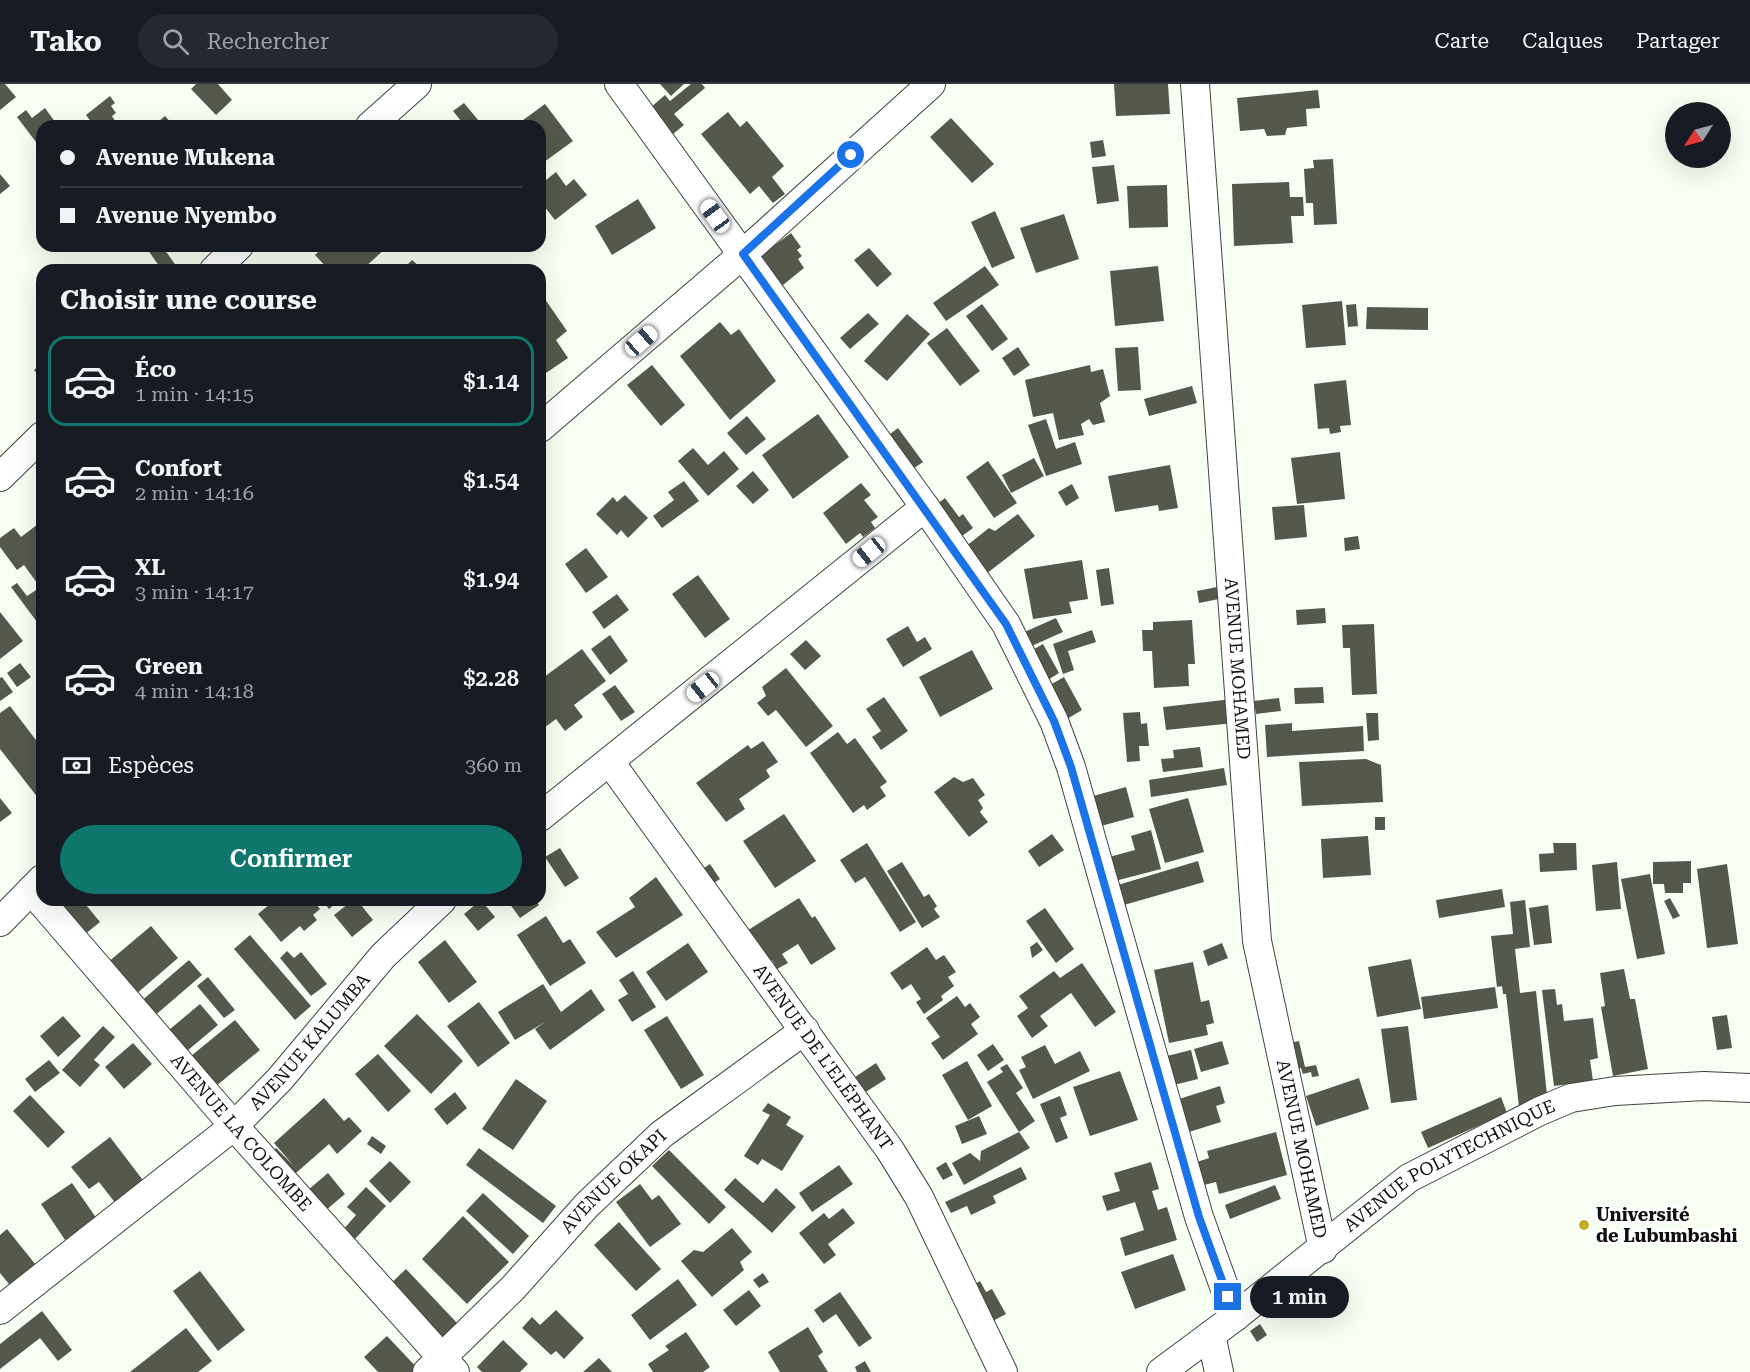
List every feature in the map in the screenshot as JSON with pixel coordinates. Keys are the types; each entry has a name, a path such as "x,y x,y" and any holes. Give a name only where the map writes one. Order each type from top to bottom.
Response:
{"street":[{"path":"377,120 417,84"},
{"path":"619,84 925,507 1006,624 1054,721 1071,767 1199,1217 1235,1317"},
{"path":"546,423 743,254 931,84"},
{"name":"AVENUE MOHAMED","path":"1195,84 1257,941 1323,1249"},
{"path":"220,264 233,252"},
{"path":"0,477 36,442"},
{"path":"546,812 925,507"},
{"name":"AVENUE DE L'ELÉPHANT","path":"610,762 806,1030 890,1150 919,1197 1003,1372"},
{"path":"0,922 36,885"},
{"name":"AVENUE LA COLOMBE","path":"55,906 234,1126 442,1367"},
{"name":"AVENUE KALUMBA","path":"0,1310 234,1126 280,1078 383,956 436,906"},
{"name":"AVENUE OKAPI","path":"442,1367 587,1205 662,1134 806,1030"},
{"name":"AVENUE POLYTECHNIQUE","path":"1161,1372 1323,1249 1409,1178 1556,1104 1571,1098 1647,1088 1704,1086 1750,1088"},
{"path":"1211,1335 1219,1372"}],"building":[{"path":"0,84 5,84 16,97 0,110"},
{"path":"196,84 218,84 232,100 216,115 191,89"},
{"path":"660,84 684,84 671,96"},
{"path":"691,84 702,84 705,88 674,114 684,125 673,134 650,108 665,95 670,101"},
{"path":"1114,84 1168,84 1170,114 1116,116"},
{"path":"1318,90 1320,108 1306,109 1307,126 1287,128 1285,135 1267,136 1264,129 1240,131 1237,98"},
{"path":"110,96 115,103 111,106 116,113 112,116 114,120 90,120 86,115"},
{"path":"464,103 478,120 460,120 453,111"},
{"path":"545,104 573,141 546,161 546,120 523,120"},
{"path":"45,108 54,120 36,120 36,142 17,117 26,110 32,118"},
{"path":"728,112 740,127 747,121 784,166 772,177 785,194 773,203 759,186 750,194 701,134"},
{"path":"951,118 994,164 972,183 930,137"},
{"path":"1103,140 1106,156 1092,158 1090,142"},
{"path":"1333,159 1337,224 1314,225 1313,203 1306,203 1304,169 1314,168 1313,160"},
{"path":"1114,165 1119,201 1097,204 1092,167"},
{"path":"556,172 566,186 574,179 587,195 555,220 546,209 546,180"},
{"path":"0,174 10,186 0,194"},
{"path":"1289,182 1290,197 1303,197 1304,216 1291,216 1293,243 1234,246 1232,184"},
{"path":"1167,185 1168,227 1129,228 1127,186"},
{"path":"638,199 656,228 612,255 595,226"},
{"path":"995,211 1015,258 992,268 971,222"},
{"path":"1064,214 1079,259 1036,273 1020,228"},
{"path":"791,233 801,247 797,250 802,256 798,259 804,268 778,289 755,260"},
{"path":"869,248 892,274 877,287 854,260"},
{"path":"149,252 166,252 175,264 158,264"},
{"path":"318,252 382,252 368,264 323,264 315,255"},
{"path":"985,266 999,285 946,321 933,303"},
{"path":"1158,266 1164,321 1115,326 1110,271"},
{"path":"546,301 567,331 556,340 568,358 546,373"},
{"path":"1342,301 1346,345 1306,348 1302,305"},
{"path":"982,304 1008,339 992,351 966,316"},
{"path":"1356,304 1358,326 1348,327 1346,305"},
{"path":"1367,307 1428,308 1428,330 1366,329"},
{"path":"868,313 879,324 850,349 840,338"},
{"path":"907,314 930,334 887,381 864,361"},
{"path":"720,322 731,335 739,329 776,381 730,420 680,356"},
{"path":"947,328 980,371 960,386 927,343"},
{"path":"1018,347 1030,365 1014,376 1002,358"},
{"path":"1138,347 1141,390 1118,391 1115,348"},
{"path":"652,365 685,405 661,426 627,385"},
{"path":"1090,365 1091,372 1103,369 1110,396 1100,403 1105,422 1093,425 1089,419 1081,424 1084,435 1059,440 1053,413 1033,417 1025,380"},
{"path":"1346,380 1351,425 1340,426 1341,432 1330,434 1329,428 1318,429 1314,384"},
{"path":"1192,386 1197,403 1149,416 1144,399"},
{"path":"818,414 849,457 793,499 762,455"},
{"path":"747,416 766,439 746,455 727,433"},
{"path":"1046,419 1056,449 1075,442 1082,464 1046,476 1028,425"},
{"path":"898,428 923,462 910,471 886,437"},
{"path":"693,448 708,465 724,451 739,469 708,496 678,461"},
{"path":"1340,452 1345,499 1297,504 1291,458"},
{"path":"1034,458 1044,476 1011,493 1002,475"},
{"path":"988,461 1017,503 994,518 966,477"},
{"path":"1170,465 1178,508 1159,511 1158,505 1115,512 1108,476"},
{"path":"753,471 769,490 753,504 736,486"},
{"path":"684,481 699,501 662,528 653,516 674,500 668,492"},
{"path":"861,483 871,495 864,500 878,517 871,522 875,528 863,537 860,533 846,544 823,513"},
{"path":"1072,484 1079,498 1066,506 1058,492"},
{"path":"625,495 648,518 628,538 621,530 617,535 596,514 613,497 617,502"},
{"path":"945,498 959,517 963,514 973,528 955,541 932,508"},
{"path":"1304,505 1307,537 1275,540 1272,507"},
{"path":"1018,514 1035,536 986,574 965,547 989,528 995,531"},
{"path":"36,526 36,582 24,565 17,570 0,547 0,538 14,528 21,537"},
{"path":"1358,536 1360,549 1345,551 1344,538"},
{"path":"586,548 608,577 586,593 565,564"},
{"path":"1082,560 1088,599 1069,602 1072,613 1033,619 1024,569"},
{"path":"1109,568 1114,604 1101,606 1096,570"},
{"path":"698,575 730,619 705,638 672,594"},
{"path":"17,583 27,596 36,590 36,621 11,587"},
{"path":"1217,587 1219,599 1199,603 1197,591"},
{"path":"617,594 629,610 604,629 592,612"},
{"path":"1325,608 1326,623 1297,625 1296,610"},
{"path":"0,612 23,641 0,659"},
{"path":"1056,618 1063,632 1027,648 1020,634"},
{"path":"1192,620 1195,664 1188,664 1189,686 1154,688 1152,651 1143,651 1142,630 1153,630 1153,622"},
{"path":"1374,624 1377,694 1352,695 1350,648 1343,648 1342,625"},
{"path":"908,626 917,642 925,637 932,649 903,667 886,639"},
{"path":"1092,630 1096,642 1068,651 1074,670 1063,674 1053,644"},
{"path":"610,635 628,661 610,675 591,649"},
{"path":"806,640 821,656 805,670 790,654"},
{"path":"1043,644 1059,673 1046,681 1029,652"},
{"path":"582,649 606,681 574,705 583,717 565,731 556,719 546,726 546,676"},
{"path":"972,650 993,689 940,717 919,677"},
{"path":"20,663 31,677 17,687 7,673"},
{"path":"786,668 833,726 806,747 776,710 768,716 757,703 766,696 762,687"},
{"path":"2,677 13,692 0,701 0,678"},
{"path":"1064,677 1082,710 1062,722 1043,689"},
{"path":"615,685 635,712 621,721 602,694"},
{"path":"1323,687 1324,703 1295,704 1294,688"},
{"path":"884,697 908,731 881,750 872,737 881,731 866,709"},
{"path":"1279,698 1281,711 1256,714 1254,701"},
{"path":"1232,699 1234,723 1166,730 1163,707"},
{"path":"10,706 36,740 36,795 0,749 0,713"},
{"path":"1140,712 1141,724 1147,723 1149,746 1139,746 1140,761 1127,762 1123,713"},
{"path":"1366,713 1378,713 1379,740 1368,741"},
{"path":"1292,723 1292,731 1363,726 1364,751 1267,757 1265,725"},
{"path":"838,732 847,744 855,738 887,782 880,787 886,796 867,810 864,805 853,813 810,753"},
{"path":"763,741 778,762 766,770 770,777 739,799 745,809 726,822 696,783 748,745 751,749"},
{"path":"1200,747 1203,767 1163,772 1161,759 1174,758 1173,750"},
{"path":"1366,759 1381,765 1383,802 1302,806 1299,762"},
{"path":"1224,768 1227,785 1151,797 1149,780"},
{"path":"954,777 963,782 973,778 985,795 978,800 983,808 980,812 988,822 969,837 934,792"},
{"path":"1126,787 1134,817 1101,826 1093,796"},
{"path":"0,798 12,813 0,822"},
{"path":"1188,798 1204,852 1165,863 1149,809"},
{"path":"784,814 816,861 775,888 743,841"},
{"path":"1375,817 1385,817 1385,830 1375,830"},
{"path":"1151,830 1161,869 1115,881 1109,857 1135,850 1131,836"},
{"path":"1052,834 1064,850 1039,867 1028,851"},
{"path":"1368,836 1371,875 1323,878 1321,839"},
{"path":"867,843 916,922 900,932 865,877 855,883 840,860"},
{"path":"1553,843 1576,843 1577,870 1540,872 1539,854 1554,853"},
{"path":"560,848 579,878 565,887 546,856"},
{"path":"1198,861 1204,882 1117,907 1111,887"},
{"path":"1691,861 1691,883 1683,883 1683,893 1665,893 1664,884 1653,884 1653,862"},
{"path":"902,862 924,897 929,894 937,906 934,909 940,917 922,928 887,871"},
{"path":"1617,862 1621,909 1596,911 1592,865"},
{"path":"710,864 720,879 714,883 704,868"},
{"path":"1727,864 1738,944 1707,948 1697,869"},
{"path":"1650,874 1665,954 1637,959 1621,879"},
{"path":"656,877 683,915 616,958 596,932 635,907 629,898"},
{"path":"1502,889 1505,907 1439,918 1436,900"},
{"path":"799,898 812,918 815,916 836,949 811,965 798,944 782,954 788,963 777,969 772,960 765,964 745,932"},
{"path":"1670,898 1680,916 1673,919 1664,901"},
{"path":"1525,900 1530,947 1515,949 1520,993 1536,991 1548,1104 1519,1107 1506,994 1503,994 1502,986 1497,987 1491,936 1513,934 1510,902"},
{"path":"1548,905 1552,943 1534,945 1529,908"},
{"path":"54,906 87,906 100,922 84,935"},
{"path":"268,906 318,906 320,909 313,915 317,920 304,931 300,926 281,942 258,914"},
{"path":"345,906 362,906 373,920 352,937 334,915"},
{"path":"474,906 486,906 495,917 478,931 464,914"},
{"path":"511,906 538,906 520,918"},
{"path":"1045,908 1074,949 1056,963 1026,921"},
{"path":"546,916 563,943 570,939 586,963 550,986 517,935"},
{"path":"151,926 178,958 135,995 107,963"},
{"path":"250,935 311,1006 295,1020 234,949"},
{"path":"445,940 477,982 449,1003 418,962"},
{"path":"1037,942 1043,950 1032,958 1030,947"},
{"path":"688,943 708,972 666,1001 646,972"},
{"path":"1222,943 1228,958 1208,966 1203,951"},
{"path":"927,947 936,960 944,955 956,972 948,977 954,986 941,996 943,1000 924,1014 916,1002 921,999 911,984 902,990 890,973"},
{"path":"287,951 294,958 301,952 327,984 311,996 280,958"},
{"path":"1411,959 1421,1009 1377,1017 1368,967"},
{"path":"189,960 202,975 152,1018 139,1003"},
{"path":"1193,962 1201,1002 1209,1000 1214,1023 1206,1025 1208,1035 1169,1043 1154,970"},
{"path":"1082,963 1116,1012 1095,1027 1071,993 1040,1016 1048,1026 1032,1038 1017,1016 1028,1008 1019,996 1054,971 1060,978"},
{"path":"1624,969 1630,999 1635,999 1648,1069 1613,1076 1601,1007 1605,1006 1600,973"},
{"path":"633,971 656,1007 632,1022 618,1000 628,994 619,980"},
{"path":"208,977 235,1010 224,1018 197,986"},
{"path":"543,984 561,1012 591,989 605,1010 550,1050 535,1029 545,1022 515,1040 498,1012"},
{"path":"1495,987 1498,1008 1424,1019 1421,997"},
{"path":"1555,989 1557,1005 1562,1004 1564,1021 1593,1018 1598,1058 1590,1060 1593,1081 1554,1086 1542,990"},
{"path":"957,996 965,1007 970,1003 980,1017 971,1024 978,1034 943,1060 931,1043 940,1037 926,1018"},
{"path":"479,1002 510,1043 478,1067 447,1026"},
{"path":"200,1004 218,1025 187,1051 169,1030"},
{"path":"417,1014 463,1061 431,1094 384,1046"},
{"path":"1727,1015 1732,1048 1717,1050 1712,1017"},
{"path":"63,1016 81,1036 58,1057 40,1036"},
{"path":"667,1016 704,1075 681,1089 644,1030"},
{"path":"235,1020 260,1050 216,1086 191,1056"},
{"path":"103,1026 115,1037 94,1060 100,1065 80,1087 62,1070"},
{"path":"1408,1026 1417,1100 1391,1103 1381,1029"},
{"path":"1222,1041 1229,1064 1201,1072 1194,1049"},
{"path":"1299,1041 1305,1067 1316,1065 1319,1076 1312,1077 1311,1072 1303,1074 1301,1068 1290,1070 1284,1044"},
{"path":"133,1043 152,1064 124,1089 105,1067"},
{"path":"993,1044 1004,1060 988,1071 977,1055"},
{"path":"1045,1045 1055,1064 1080,1051 1090,1071 1033,1099 1019,1070 1026,1067 1021,1057"},
{"path":"1191,1050 1198,1079 1174,1085 1167,1056"},
{"path":"378,1054 411,1091 388,1112 355,1074"},
{"path":"49,1060 60,1073 35,1092 25,1079"},
{"path":"967,1061 992,1106 968,1120 942,1075"},
{"path":"876,1063 886,1079 861,1095 852,1079"},
{"path":"1007,1064 1023,1088 1016,1093 1035,1121 1019,1132 987,1082 1003,1072 1000,1068"},
{"path":"1120,1071 1138,1120 1090,1136 1073,1087"},
{"path":"1359,1078 1369,1109 1316,1126 1306,1096"},
{"path":"516,1079 547,1101 513,1150 482,1129"},
{"path":"1220,1086 1225,1103 1216,1106 1221,1122 1189,1132 1179,1099"},
{"path":"455,1092 467,1108 447,1125 434,1109"},
{"path":"30,1095 65,1132 48,1148 13,1111"},
{"path":"1060,1096 1067,1115 1060,1118 1068,1138 1056,1143 1040,1104"},
{"path":"1501,1097 1507,1113 1428,1148 1421,1132"},
{"path":"324,1098 344,1121 349,1117 362,1131 337,1154 329,1144 288,1180 267,1158 276,1148 293,1165 274,1143"},
{"path":"768,1103 791,1117 786,1125 804,1136 782,1171 762,1159 758,1165 744,1156 770,1115 762,1111"},
{"path":"979,1116 987,1134 962,1144 955,1126"},
{"path":"1019,1132 1030,1148 964,1185 952,1163 970,1153 980,1161 981,1151"},
{"path":"1276,1132 1287,1175 1219,1194 1216,1182 1204,1185 1197,1162 1209,1158 1207,1151"},
{"path":"372,1136 386,1146 381,1154 367,1144"},
{"path":"110,1137 155,1196 127,1218 99,1182 89,1189 71,1167"},
{"path":"479,1148 556,1206 543,1223 466,1165"},
{"path":"669,1150 726,1207 709,1224 652,1166"},
{"path":"390,1161 411,1182 390,1203 369,1181"},
{"path":"946,1162 953,1175 943,1180 936,1168"},
{"path":"1151,1162 1159,1189 1152,1191 1158,1210 1167,1207 1177,1240 1125,1256 1120,1238 1144,1230 1135,1202 1107,1211 1102,1196 1120,1191 1114,1173"},
{"path":"839,1165 853,1184 812,1212 799,1193"},
{"path":"1021,1167 1027,1179 993,1196 996,1203 971,1215 967,1206 951,1213 945,1202"},
{"path":"328,1173 345,1194 325,1211 308,1190"},
{"path":"735,1178 763,1203 776,1188 796,1207 772,1233 724,1190"},
{"path":"72,1183 97,1219 65,1240 41,1204"},
{"path":"640,1184 652,1200 659,1195 681,1224 650,1247 616,1202"},
{"path":"1275,1185 1281,1199 1230,1219 1225,1205"},
{"path":"366,1187 386,1206 354,1240 343,1230 356,1215 347,1207"},
{"path":"483,1193 529,1236 513,1254 466,1211"},
{"path":"843,1208 855,1223 828,1244 836,1255 824,1264 799,1233 824,1213 829,1219"},
{"path":"463,1216 509,1262 467,1304 422,1259"},
{"path":"619,1222 661,1269 636,1291 594,1245"},
{"path":"732,1228 752,1252 740,1262 744,1270 712,1297 681,1261 694,1250 703,1252"},
{"path":"7,1229 40,1270 14,1290 0,1273 0,1235"},
{"path":"1173,1254 1186,1290 1135,1309 1121,1272"},
{"path":"406,1269 458,1324 438,1343 386,1288"},
{"path":"200,1271 245,1330 218,1351 173,1291"},
{"path":"763,1273 769,1282 759,1288 753,1280"},
{"path":"678,1279 697,1305 650,1340 631,1315"},
{"path":"980,1281 986,1292 992,1289 1006,1314 989,1323 968,1288"},
{"path":"749,1290 761,1306 736,1326 723,1310"},
{"path":"840,1292 872,1338 859,1347 836,1314 823,1323 814,1310"},
{"path":"556,1310 584,1338 564,1359 556,1351 551,1355 522,1328 532,1317 540,1325"},
{"path":"42,1311 72,1350 58,1361 40,1338 0,1369 0,1344"},
{"path":"1260,1324 1267,1335 1257,1342 1250,1331"},
{"path":"808,1327 823,1352 818,1356 828,1372 780,1372 768,1352"},
{"path":"186,1328 212,1361 198,1372 130,1372"},
{"path":"686,1332 710,1367 703,1372 653,1372 648,1364 669,1350 665,1346"},
{"path":"387,1336 421,1372 378,1372 364,1357"},
{"path":"503,1340 528,1364 520,1372 482,1372 477,1367"},
{"path":"599,1358 612,1372 583,1372"},
{"path":"865,1361 871,1372 857,1372 855,1367"}],"place":[{"name":"Université de Lubumbashi","path":"1584,1225"}],"route":[{"path":"851,155 743,254 1006,624 1054,721 1071,767 1199,1217 1228,1297"}]}
